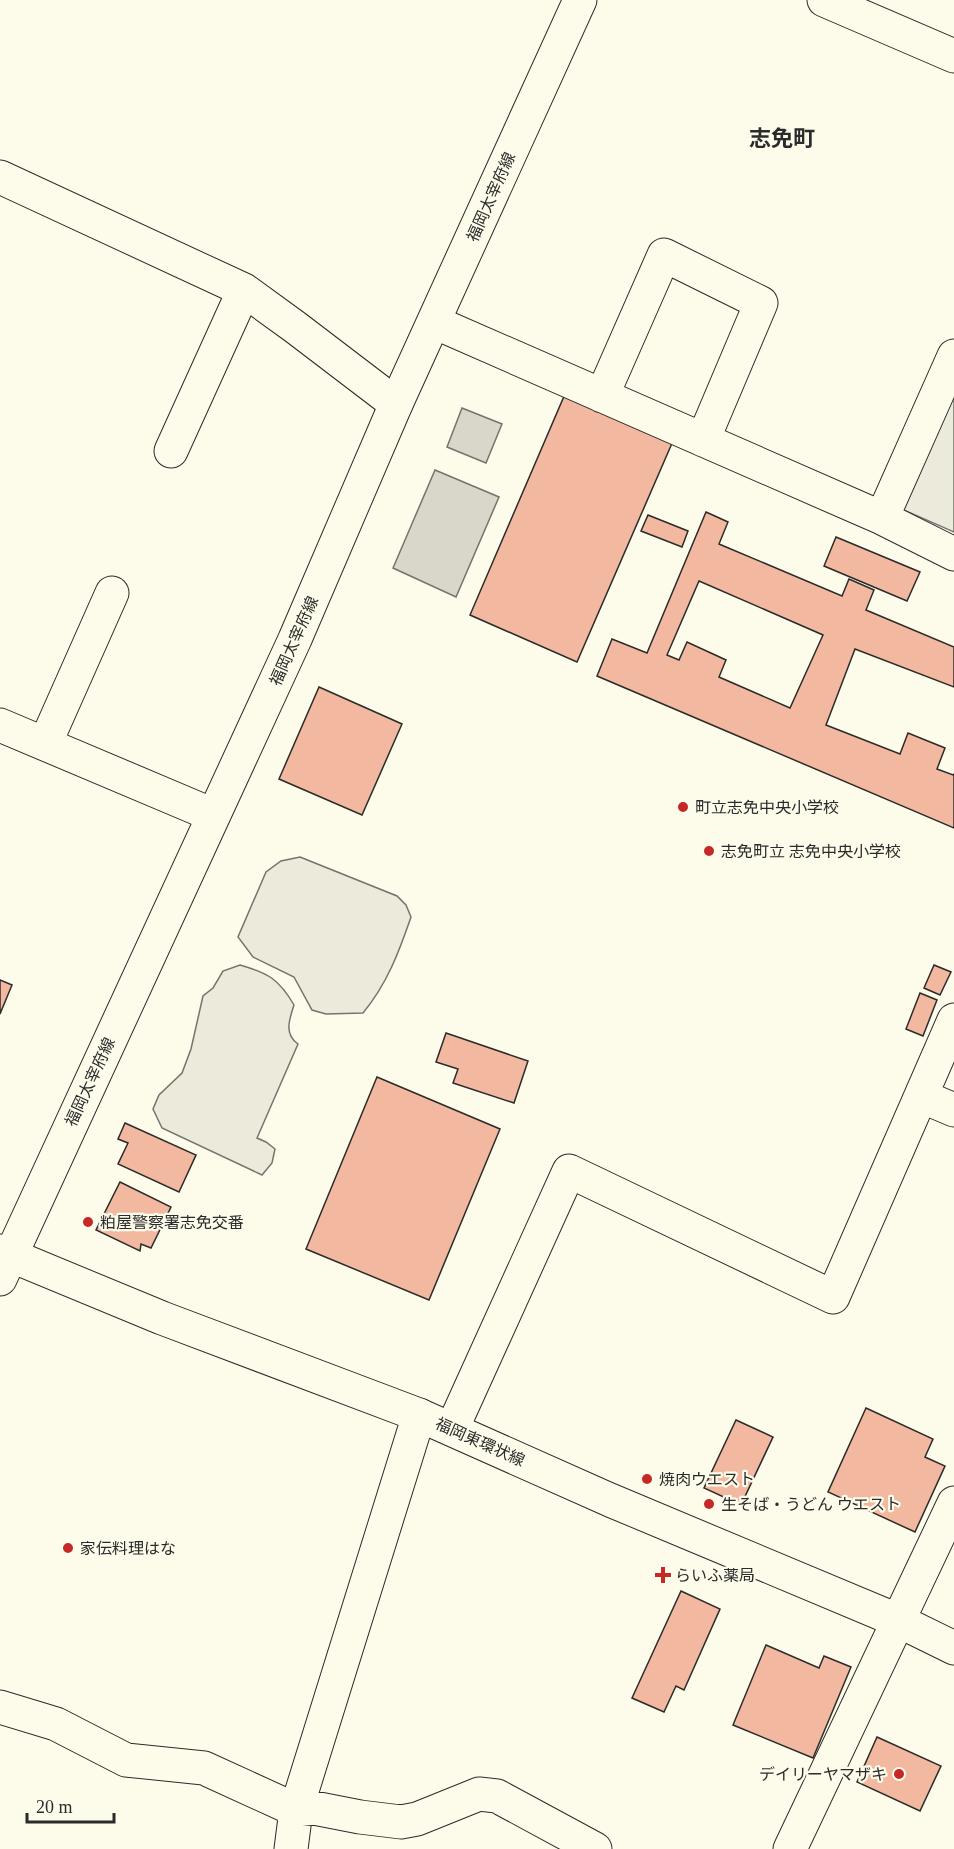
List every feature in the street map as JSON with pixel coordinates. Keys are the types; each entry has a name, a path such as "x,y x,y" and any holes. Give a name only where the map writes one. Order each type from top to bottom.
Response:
{"street":[{"name":"福岡太宰府線","path":"3,1261 296,639 396,404 580,0"},
{"path":"824,0 954,56"},
{"path":"0,177 244,290 396,404"},
{"path":"602,396 664,255 761,303 704,440"},
{"path":"171,451 244,290"},
{"path":"434,322 882,518 954,554"},
{"path":"882,518 954,356"},
{"path":"45,744 112,593"},
{"path":"0,725 213,815"},
{"path":"452,1429 569,1171 833,1297 954,1020"},
{"path":"921,1096 954,1110"},
{"name":"福岡東環状線","path":"3,1261 419,1415 610,1500 898,1621 954,1648"},
{"path":"291,1849 296,1810 419,1415"},
{"path":"790,1849 954,1503"},
{"path":"0,1707 56,1724 126,1760 204,1768 296,1810 314,1808 401,1822 417,1819 478,1794 497,1796 595,1849"}],"shaded area":[{"path":"954,378 954,532 897,507"},
{"path":"462,408 502,424 486,463 447,447"},
{"path":"435,470 499,497 456,597 393,568"},
{"path":"300,857 397,896 406,905 411,917 386,979 363,1013 326,1014 312,1010 294,977 253,957 238,937 266,872 281,861"},
{"path":"240,965 272,978 294,1005 289,1021 289,1031 298,1044 257,1138 275,1149 272,1163 262,1175 162,1128 153,1109 159,1095 182,1073 191,1049 203,996 213,988 223,971"}],"building":[{"path":"565,394 673,441 577,662 470,615"},
{"path":"706,512 728,522 719,544 842,596 849,579 874,590 866,610 954,647 954,687 855,649 826,725 900,754 908,733 945,748 937,769 954,774 954,828 597,676 612,639 647,653","holes":["699,581 823,635 790,708 719,677 726,660 687,642 679,660 667,655"]},
{"path":"648,515 688,531 682,547 641,531"},
{"path":"836,537 920,572 907,601 824,566"},
{"path":"319,687 402,724 362,815 279,779"},
{"path":"934,965 951,972 940,995 924,988"},
{"path":"0,980 12,985 0,1014"},
{"path":"920,993 937,1000 923,1036 906,1029"},
{"path":"446,1033 528,1061 514,1103 453,1083 458,1069 436,1062"},
{"path":"377,1077 500,1129 429,1300 306,1249"},
{"path":"125,1123 196,1155 179,1192 118,1164 128,1143 118,1139"},
{"path":"120,1182 171,1207 151,1248 141,1244 140,1251 96,1230"},
{"path":"866,1408 933,1439 925,1457 945,1466 915,1532 828,1492"},
{"path":"736,1420 773,1437 741,1505 704,1488"},
{"path":"681,1591 720,1609 684,1690 676,1686 664,1712 632,1698"},
{"path":"766,1645 819,1668 824,1656 851,1667 813,1758 733,1725"},
{"name":"デイリーヤマザキ","path":"877,1737 941,1766 920,1811 857,1782"}],"place":[{"name":"町立志免中央小学校","path":"683,807"},
{"name":"志免町立 志免中央小学校","path":"709,851"},
{"name":"粕屋警察署志免交番","path":"88,1222"},
{"name":"焼肉ウエスト","path":"647,1479"},
{"name":"生そば・うどん ウエスト","path":"709,1504"},
{"name":"家伝料理はな","path":"68,1548"},
{"name":"らいふ薬局","path":"663,1575"},
{"name":"デイリーヤマザキ","path":"899,1774"}],"district":[{"name":"志免町","path":"782,138"}]}
